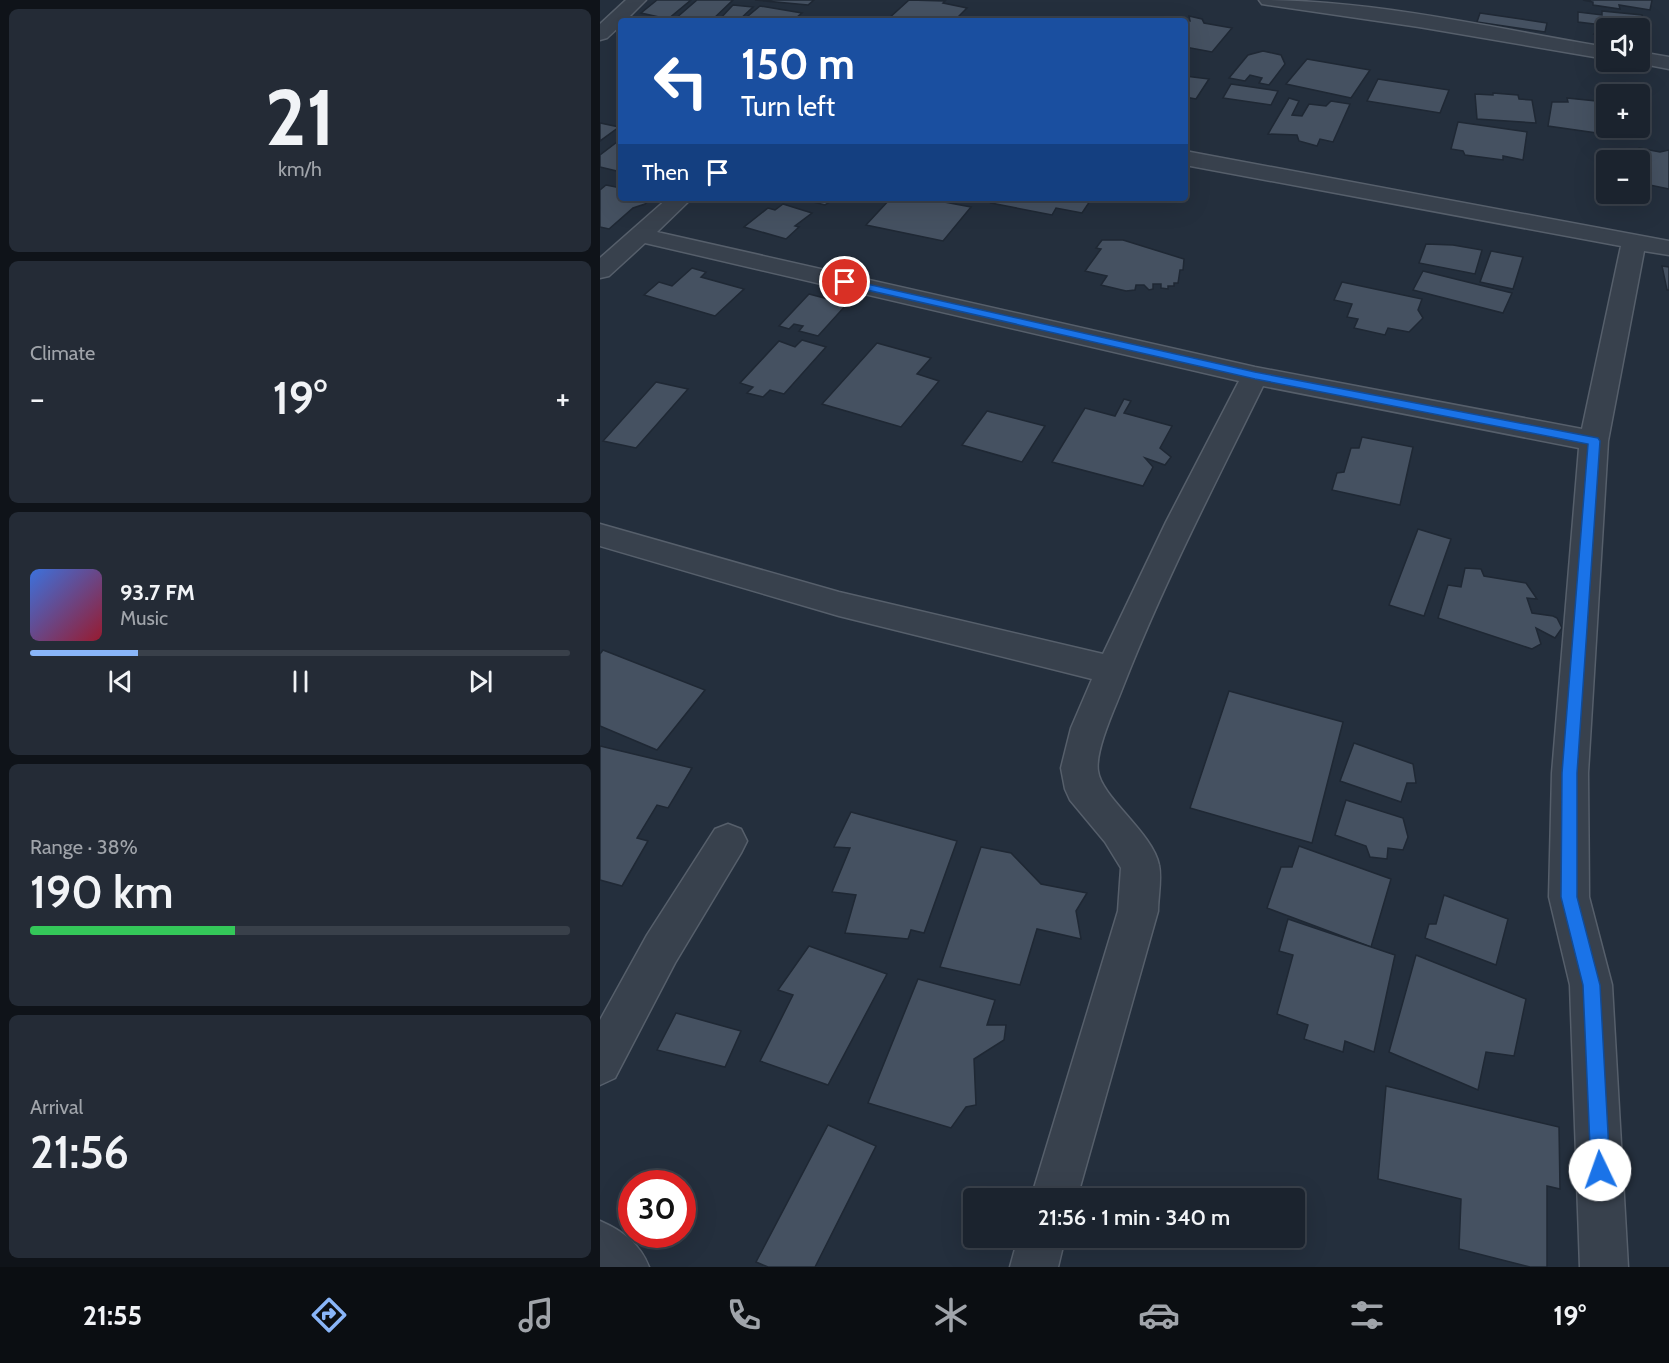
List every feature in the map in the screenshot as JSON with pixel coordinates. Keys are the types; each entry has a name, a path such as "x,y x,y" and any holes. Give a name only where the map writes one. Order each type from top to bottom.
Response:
{"street":[{"path":"600,34 637,0"},
{"path":"1269,0 1419,21 1596,51"},
{"path":"1650,60 1669,63"},
{"path":"1188,159 1669,248"},
{"path":"600,271 678,201"},
{"path":"640,235 1255,376 1594,441"},
{"path":"1604,1267 1591,985 1569,897 1570,773 1594,441 1634,243"},
{"path":"1057,1188 1138,911 1140,865 1118,830 1083,789 1079,768 1089,728 1112,670 1181,522 1255,376"},
{"path":"600,535 838,604 1112,670"},
{"path":"600,1063 661,949 728,842"},
{"path":"600,1245 625,1267"},
{"path":"1034,1267 1039,1248"}],"building":[{"path":"657,0 691,0 669,18 641,13"},
{"path":"697,0 733,0 714,18 676,18"},
{"path":"755,0 814,0 808,5"},
{"path":"909,0 945,1 943,3 967,8 957,18 889,18"},
{"path":"1583,0 1652,0 1650,10 1619,5 1620,9 1593,5 1593,2"},
{"path":"733,5 753,7 741,18 721,18"},
{"path":"760,6 802,13 796,18 746,18"},
{"path":"1602,11 1642,15 1643,18 1596,18 1596,24 1578,22 1578,12 1602,15"},
{"path":"1480,13 1547,23 1545,32 1477,22"},
{"path":"1189,16 1202,19 1204,23 1232,28 1212,52 1188,48"},
{"path":"1263,51 1281,55 1285,64 1269,85 1259,83 1262,78 1250,75 1245,81 1229,78 1248,55"},
{"path":"1307,59 1370,70 1351,98 1286,84"},
{"path":"1188,76 1209,79 1196,99 1188,98"},
{"path":"1378,79 1449,90 1440,113 1367,101"},
{"path":"1231,84 1278,91 1271,105 1223,98"},
{"path":"1493,93 1518,95 1519,99 1532,100 1536,123 1477,119 1475,94 1493,95"},
{"path":"1289,98 1299,101 1292,115 1302,116 1309,104 1326,106 1331,101 1350,104 1333,142 1320,139 1317,146 1299,141 1297,135 1268,134"},
{"path":"1567,98 1596,101 1596,133 1548,126 1552,102 1568,102"},
{"path":"1458,122 1527,132 1523,160 1503,156 1503,160 1465,155 1463,151 1451,149"},
{"path":"600,123 618,127 618,128 600,141"},
{"path":"618,141 618,171 600,167 600,155"},
{"path":"1650,150 1660,152 1669,150 1669,189 1650,185"},
{"path":"606,185 618,187 618,201 648,201 633,208 609,229 600,227 600,190"},
{"path":"810,201 831,201 825,205"},
{"path":"888,201 939,201 971,207 943,241 866,225"},
{"path":"993,201 1090,201 1082,213 1056,208 1052,215 991,203"},
{"path":"783,204 812,213 795,226 799,227 786,239 744,227 768,208 775,210"},
{"path":"1102,240 1123,240 1184,259 1178,283 1168,286 1168,289 1161,288 1161,284 1153,284 1153,289 1149,290 1144,285 1136,285 1135,290 1126,291 1101,285 1107,276 1085,271 1101,249 1096,248"},
{"path":"1426,244 1453,245 1482,250 1475,274 1419,263"},
{"path":"1491,251 1523,257 1513,289 1480,282"},
{"path":"1662,266 1669,267 1669,290 1667,290"},
{"path":"692,268 706,272 701,277 744,289 715,316 644,295 659,282 672,286"},
{"path":"1423,271 1512,293 1503,313 1413,290"},
{"path":"1342,282 1422,299 1418,310 1423,318 1409,332 1388,328 1385,335 1354,328 1358,319 1347,317 1352,304 1334,300"},
{"path":"809,294 847,304 818,336 799,331 803,326 794,324 789,329 779,326"},
{"path":"802,340 826,347 784,394 770,390 763,397 747,393 753,387 740,383 779,341 795,347"},
{"path":"877,343 931,358 917,374 939,381 901,427 822,404"},
{"path":"656,382 688,389 636,448 603,441"},
{"path":"1124,399 1131,401 1124,413 1172,426 1160,448 1171,457 1165,465 1145,458 1153,467 1143,486 1052,462 1085,408 1115,416"},
{"path":"987,411 1045,426 1022,462 962,445"},
{"path":"1362,437 1413,447 1400,505 1332,490 1337,473 1344,472 1351,448 1359,448"},
{"path":"1418,529 1451,539 1424,616 1389,605"},
{"path":"1465,568 1481,569 1484,576 1526,583 1537,599 1527,598 1532,613 1557,618 1562,628 1555,638 1536,628 1541,644 1532,649 1438,618 1448,585 1461,587"},
{"path":"603,650 705,690 657,750 600,726 600,654"},
{"path":"1229,691 1343,722 1312,843 1190,808"},
{"path":"1354,743 1413,764 1416,783 1407,783 1401,802 1340,781"},
{"path":"600,746 692,768 668,808 657,805 637,838 648,841 622,886 600,880"},
{"path":"1346,800 1403,818 1408,837 1403,850 1388,848 1387,859 1370,857 1366,846 1335,835"},
{"path":"851,812 957,841 924,933 911,930 908,939 845,933 856,895 832,892 850,848 834,847"},
{"path":"1299,846 1391,879 1371,947 1267,908 1281,867 1292,867"},
{"path":"981,847 1011,853 1041,884 1087,893 1076,911 1081,939 1037,929 1020,985 940,967"},
{"path":"1444,895 1508,919 1496,965 1425,938 1429,924 1436,924"},
{"path":"1288,919 1395,955 1374,1052 1345,1041 1343,1052 1304,1039 1308,1025 1277,1014 1293,955 1279,951"},
{"path":"809,946 887,974 828,1085 760,1061 793,995 778,990"},
{"path":"1416,955 1526,999 1514,1056 1486,1052 1478,1090 1389,1052"},
{"path":"918,979 995,1000 987,1025 1006,1025 1004,1040 974,1059 976,1105 966,1107 951,1128 868,1103"},
{"path":"676,1013 741,1031 725,1067 657,1050"},
{"path":"1386,1086 1559,1127 1560,1189 1547,1186 1547,1267 1530,1267 1459,1249 1461,1199 1378,1179"},
{"path":"828,1125 876,1146 815,1267 768,1267 756,1262"}],"route":[{"path":"845,282 1255,376 1594,441 1570,773 1569,897 1591,985 1600,1170"}]}
